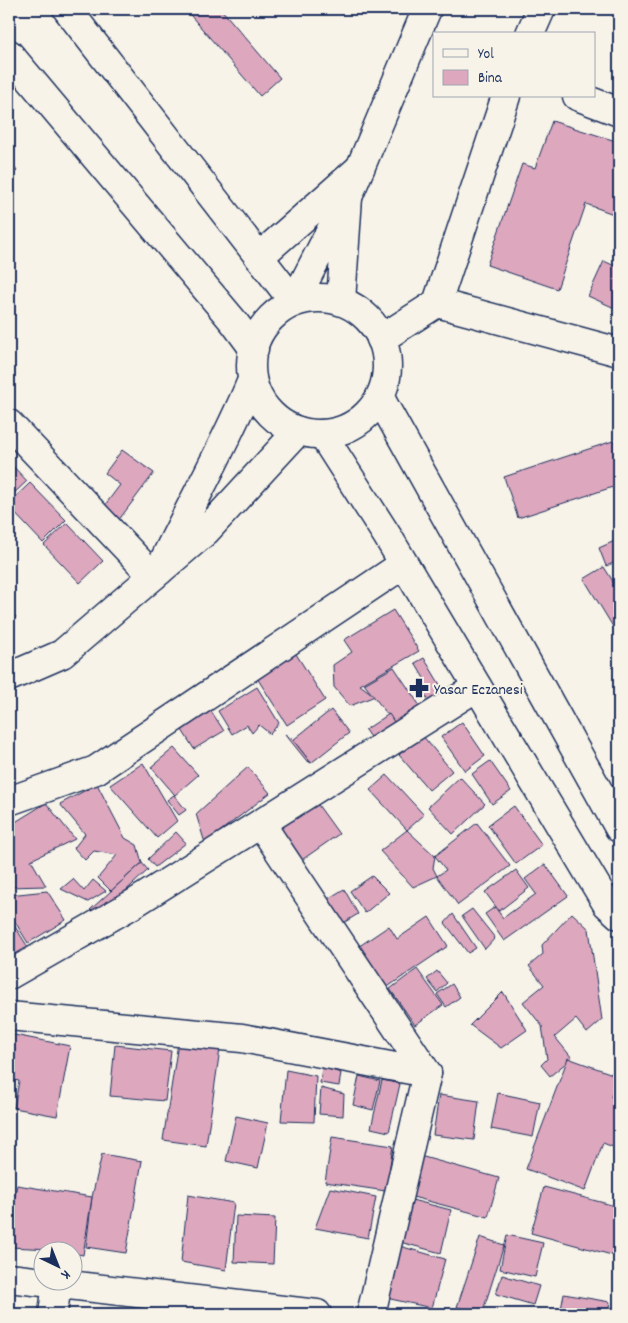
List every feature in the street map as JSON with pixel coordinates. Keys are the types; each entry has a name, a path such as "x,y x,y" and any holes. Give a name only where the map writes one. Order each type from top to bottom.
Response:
{"street":[{"path":"67,9 294,302"},
{"path":"294,302 348,198 427,9"},
{"path":"531,32 541,9"},
{"path":"9,54 234,322 254,349"},
{"path":"381,339 437,303 505,98"},
{"path":"582,98 619,112"},
{"path":"259,257 360,168"},
{"path":"341,301 348,198"},
{"path":"317,297 341,301 362,312 378,330 386,351 387,375 380,398 365,417 345,429 310,432 277,419 261,402 252,380 252,356 259,334 274,315 294,302 317,297"},
{"path":"437,303 619,352"},
{"path":"156,574 231,431 252,380"},
{"path":"380,398 619,828"},
{"path":"9,424 156,574"},
{"path":"310,432 404,564 607,904 619,915"},
{"path":"9,677 62,654 206,532 310,432"},
{"path":"9,801 96,770 404,564"},
{"path":"9,975 133,904 478,687"},
{"path":"260,824 427,1073 371,1314"},
{"path":"9,1016 242,1038 427,1073"},
{"path":"9,1278 32,1280"},
{"path":"82,1287 189,1307 317,1314"},
{"path":"53,1314 57,1290"}],"building":[{"path":"185,9 221,9 280,78 260,96"},
{"path":"552,121 619,142 619,216 586,204 557,289 487,265 522,164 535,168"},
{"path":"9,160 17,171 9,178"},
{"path":"604,261 619,268 619,310 588,296"},
{"path":"619,439 619,485 518,518 504,477"},
{"path":"122,450 154,473 115,525 99,513 120,485 105,473"},
{"path":"9,464 27,481 9,498"},
{"path":"30,483 66,520 43,543 9,507 9,503"},
{"path":"67,523 103,561 80,583 44,545"},
{"path":"619,539 619,561 606,566 599,548"},
{"path":"604,567 619,591 619,627 615,630 584,579"},
{"path":"9,609 16,617 9,624"},
{"path":"393,610 419,651 360,685 375,696 350,706 334,687 333,665 352,652 344,640"},
{"path":"296,654 325,700 287,725 257,678"},
{"path":"424,658 448,698 433,707 418,684 425,680 415,663"},
{"path":"394,667 420,706 395,724 364,684"},
{"path":"257,687 279,723 270,734 259,725 252,733 247,725 232,734 218,711"},
{"path":"331,710 349,733 311,763 293,740"},
{"path":"211,711 224,731 194,749 182,730"},
{"path":"389,714 400,731 376,746 365,730"},
{"path":"462,722 485,756 465,771 441,737"},
{"path":"285,734 293,740 311,763 306,760"},
{"path":"422,735 452,771 429,790 399,755"},
{"path":"174,748 198,775 175,795 151,767"},
{"path":"490,761 511,791 492,804 472,774"},
{"path":"143,763 177,821 157,838 110,785"},
{"path":"248,767 270,793 205,843 196,814"},
{"path":"387,775 424,815 407,830 370,790"},
{"path":"460,777 485,804 453,834 428,807"},
{"path":"97,784 125,838 137,845 142,863 111,891 98,878 117,855 94,851 85,860 74,848 85,834 60,804"},
{"path":"174,795 186,810 179,815 167,800"},
{"path":"313,798 339,834 296,864 271,828"},
{"path":"46,803 75,839 31,860 46,886 9,887 9,826"},
{"path":"514,806 542,845 516,864 488,825"},
{"path":"477,823 510,866 458,905 437,876 446,870 435,856"},
{"path":"407,830 435,856 433,868 437,876 413,887 380,851"},
{"path":"176,832 186,843 155,867 148,859"},
{"path":"142,863 148,870 118,898 98,915 90,910"},
{"path":"545,864 568,896 504,941 485,914 495,907 503,918 536,894 525,879"},
{"path":"516,870 529,888 499,911 485,892"},
{"path":"372,876 389,893 365,913 350,891"},
{"path":"73,879 84,891 93,880 106,891 88,902 61,889"},
{"path":"344,889 358,914 335,928 321,903"},
{"path":"47,891 66,920 28,943 9,912 9,895"},
{"path":"472,909 495,938 485,949 462,916"},
{"path":"572,913 589,929 602,1020 587,1033 576,1019 555,1037 572,1058 550,1076 541,1065 547,1059 542,1026 523,1002 544,985 529,966 543,954 542,945"},
{"path":"453,914 476,948 468,953 445,923"},
{"path":"9,917 31,952 9,967"},
{"path":"429,917 448,946 383,990 355,949 389,926 397,939"},
{"path":"417,969 443,1005 415,1025 390,989"},
{"path":"437,971 447,983 437,992 427,979"},
{"path":"452,984 460,997 446,1007 437,994"},
{"path":"503,992 527,1030 501,1048 470,1025"},
{"path":"9,1034 70,1046 57,1116 14,1108 19,1081 9,1079"},
{"path":"178,1043 220,1049 206,1146 163,1140"},
{"path":"115,1045 171,1051 165,1101 110,1096"},
{"path":"568,1058 618,1076 611,1097 619,1100 618,1149 603,1143 585,1191 526,1169"},
{"path":"322,1067 341,1073 339,1086 320,1083"},
{"path":"286,1070 316,1076 314,1122 281,1121"},
{"path":"359,1076 380,1081 373,1110 353,1105"},
{"path":"382,1080 400,1084 389,1132 371,1128"},
{"path":"321,1088 344,1094 343,1116 319,1114"},
{"path":"498,1093 540,1102 533,1137 491,1129"},
{"path":"439,1095 479,1101 474,1140 433,1135"},
{"path":"236,1116 268,1123 258,1168 226,1161"},
{"path":"332,1137 393,1146 386,1191 325,1182"},
{"path":"102,1154 142,1161 126,1253 86,1247 92,1197"},
{"path":"420,1156 499,1178 488,1217 409,1196"},
{"path":"17,1185 92,1197 83,1255 82,1240 32,1240 32,1248 9,1247 9,1223"},
{"path":"544,1187 619,1207 619,1257 531,1233"},
{"path":"330,1188 376,1197 368,1238 315,1228"},
{"path":"188,1195 234,1203 226,1270 181,1262"},
{"path":"404,1198 451,1210 441,1253 396,1241"},
{"path":"236,1216 275,1218 273,1264 234,1262"},
{"path":"507,1235 543,1243 535,1277 500,1269"},
{"path":"480,1237 504,1245 482,1314 457,1307"},
{"path":"396,1245 445,1259 432,1308 386,1298"},
{"path":"502,1275 539,1286 533,1305 496,1294"},
{"path":"564,1294 610,1302 608,1314 560,1314"}],"place":[{"name":"Yasar Eczanesi","path":"419,688"}]}
